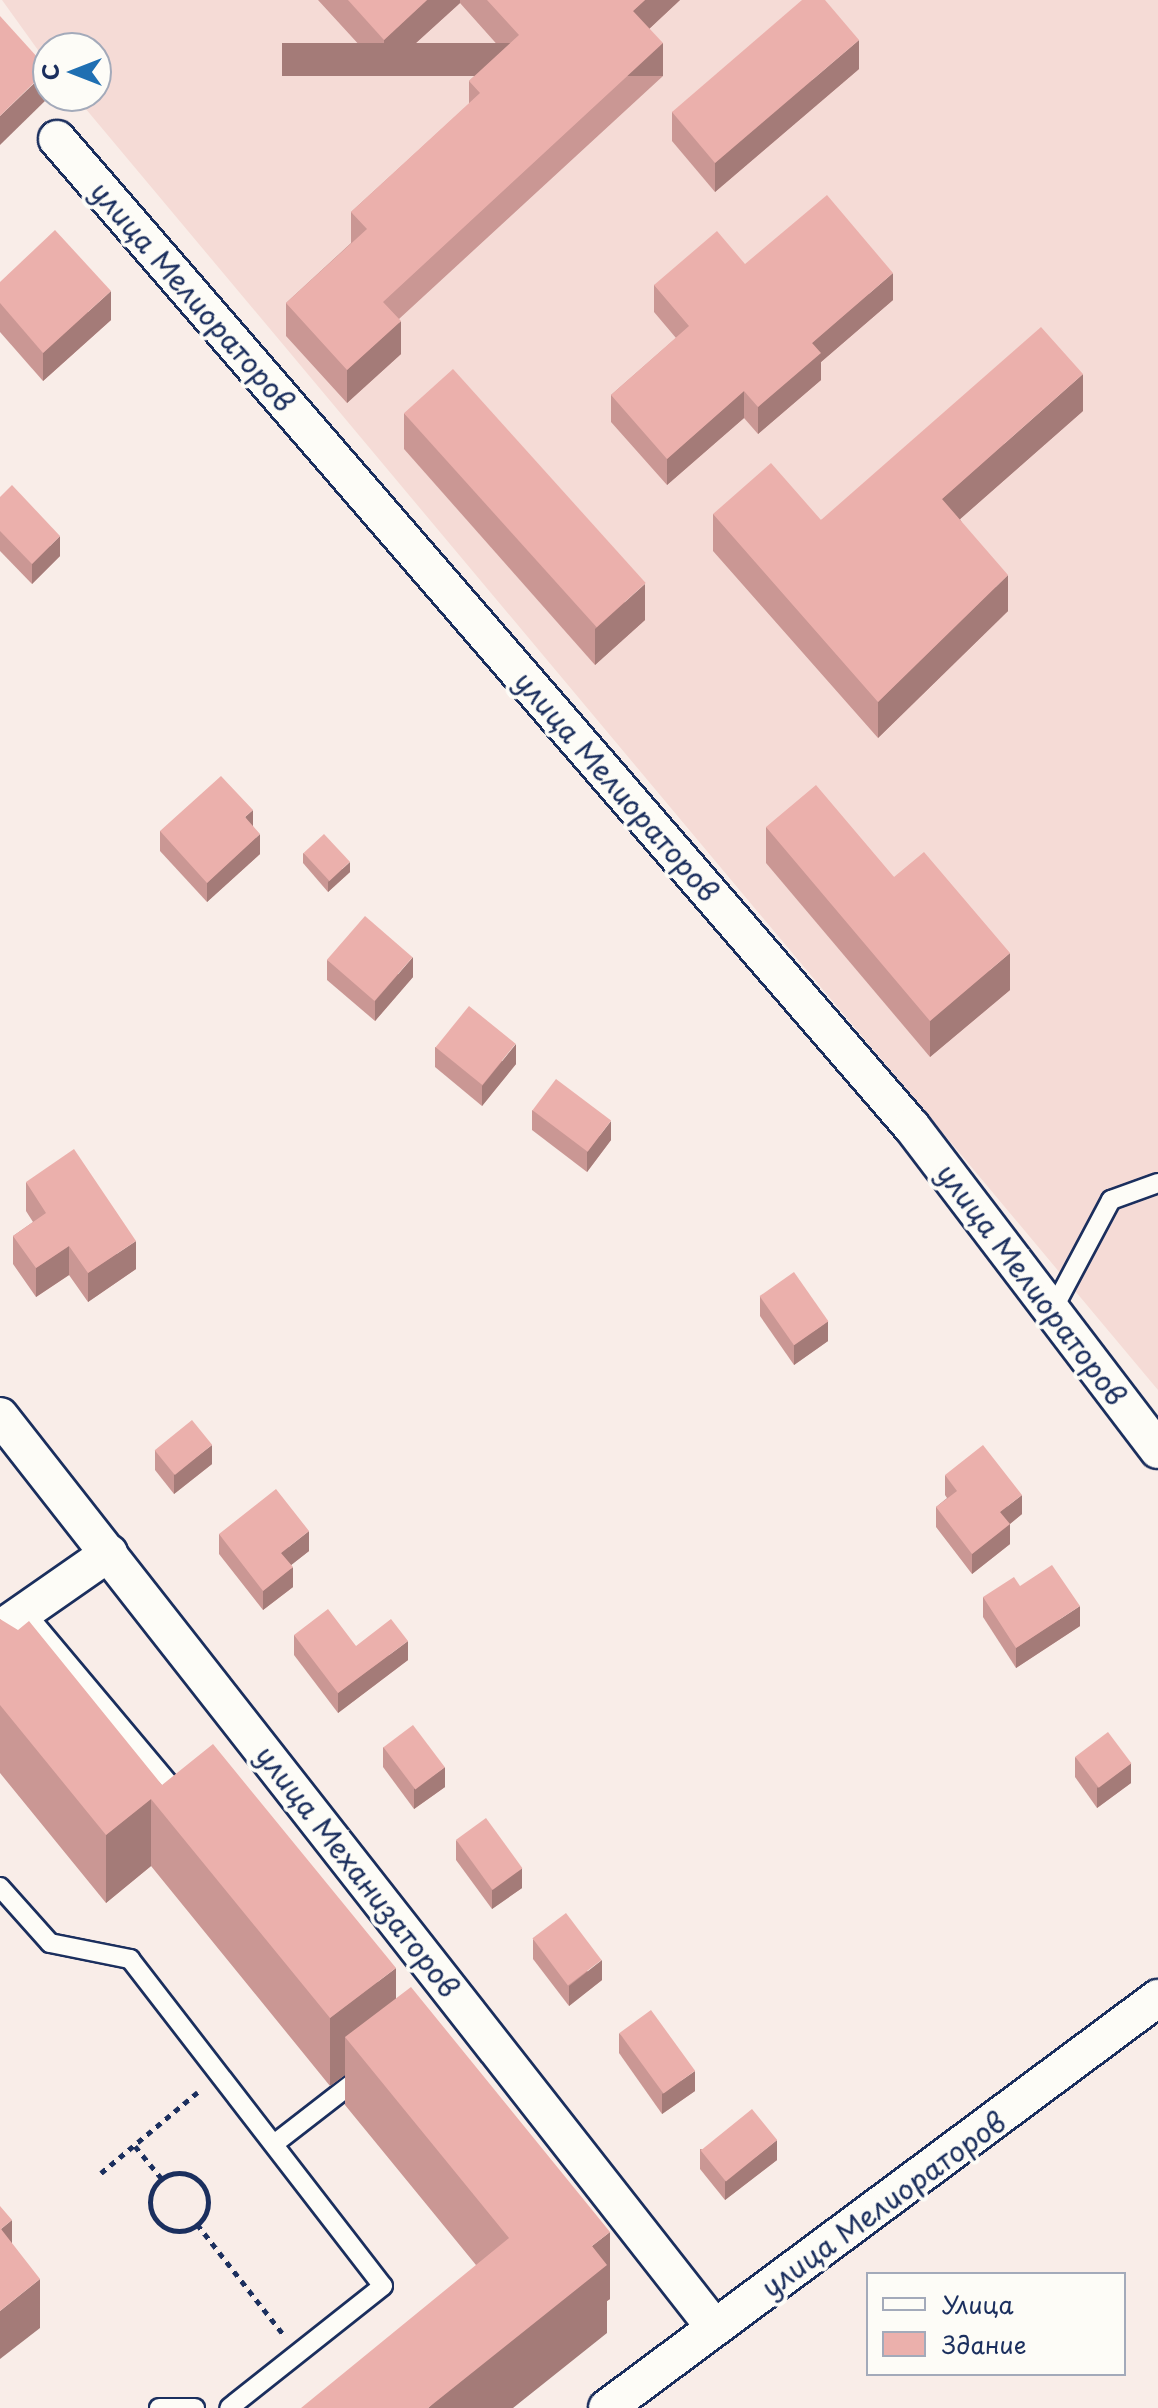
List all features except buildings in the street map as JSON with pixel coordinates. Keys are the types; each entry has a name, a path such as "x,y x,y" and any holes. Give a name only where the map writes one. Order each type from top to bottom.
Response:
{"street":[{"name":"улица Мелиораторов","path":"57,139 912,1127 1158,1450"},
{"name":"улица Механизаторов","path":"0,1416 109,1553 454,2006 714,2327"},
{"path":"12,1621 109,1553"},
{"name":"улица Мелиораторов","path":"607,2408 1158,1998"}],"lane":[{"path":"1052,1311 1111,1200 1158,1183"},
{"path":"12,1621 172,1787 208,1785"},
{"path":"0,1887 50,1943 130,1959 383,2286 229,2408"},
{"path":"274,2144 386,2058"},
{"path":"159,2408 195,2408"}],"path":[{"path":"101,2173 219,2074"},
{"path":"135,2146 162,2179"},
{"path":"181,2173 203,2186 207,2205 197,2224 175,2230 155,2218 151,2193 162,2179 181,2173"},
{"path":"197,2224 298,2353"}],"shaded area":[{"path":"2,0 1158,0 1158,1390 88,112 112,112 112,32 32,32 32,42"}]}
